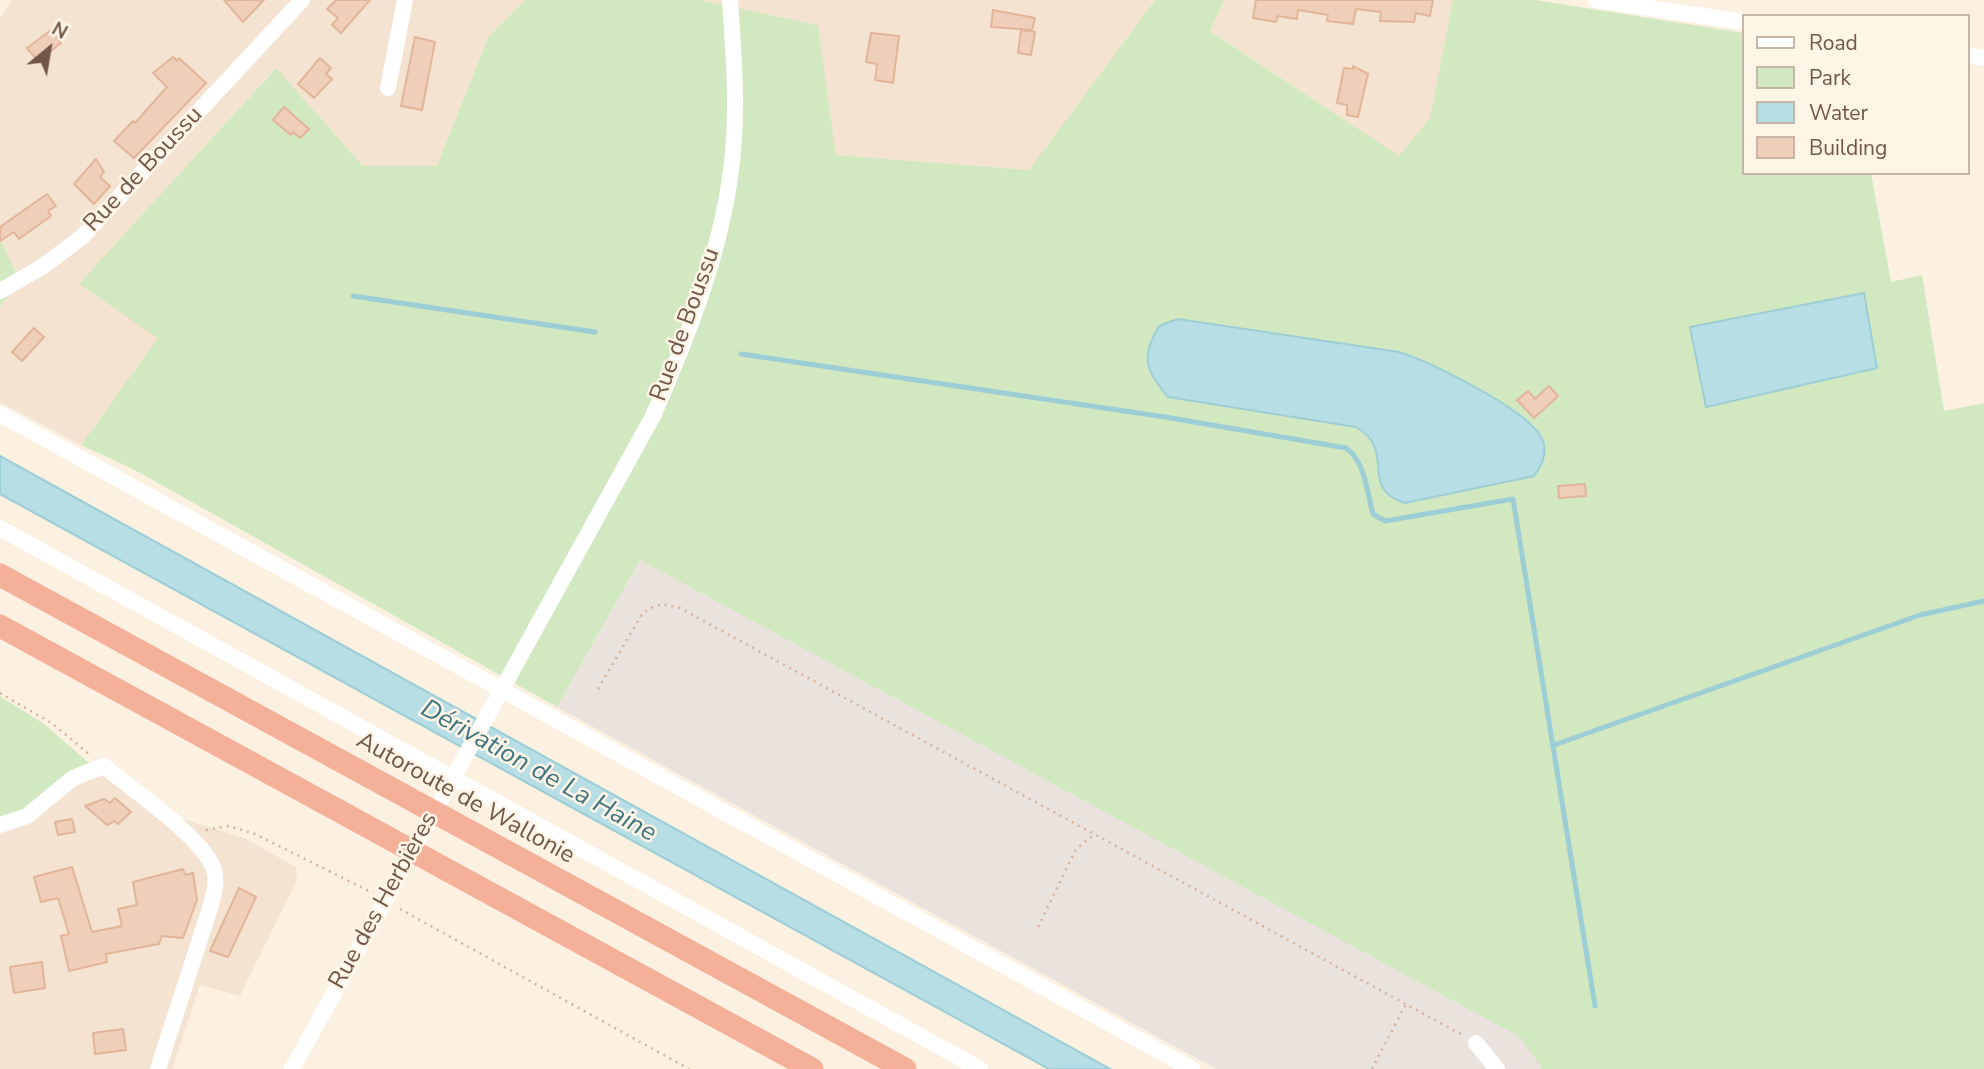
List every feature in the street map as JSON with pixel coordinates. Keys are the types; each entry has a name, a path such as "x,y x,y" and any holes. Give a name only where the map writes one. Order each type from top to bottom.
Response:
{"highway":[{"name":"Autoroute de Wallonie","path":"0,575 905,1069"},
{"path":"0,626 811,1069"}],"street":[{"name":"Rue de Boussu","path":"0,291 42,267 82,237 302,0"},
{"path":"388,88 405,0"},
{"name":"Rue de Boussu","path":"538,622 653,416 705,281 730,177 735,124 730,0"},
{"path":"1596,0 1742,22"},
{"path":"0,414 1192,1069"},
{"path":"0,528 980,1069"},
{"name":"Rue des Herbières","path":"292,1069 538,622"},
{"path":"0,825 27,816 73,778 104,766 190,836 206,855 216,882 158,1069"},
{"path":"1476,1043 1497,1069"}],"path":[{"path":"598,689 642,614 652,606 665,604 681,608 1476,1043"},
{"path":"0,692 53,724 104,766"},
{"path":"190,836 229,827 255,834 377,895"},
{"path":"1038,927 1076,849 1095,835"},
{"path":"389,902 689,1069"},
{"path":"1372,1069 1406,1004"}],"shaded area":[{"path":"12,0 525,0 489,36 437,166 363,166 275,68 80,284 159,338 81,445 0,402 0,307 19,280 0,238 0,19"},
{"path":"699,0 1155,0 1029,170 836,155 818,25"},
{"path":"1224,0 1453,0 1430,118 1399,156 1210,31"},
{"path":"640,560 1521,1037 1542,1069 1216,1069 557,707"},
{"path":"90,764 179,818 244,838 296,867 297,880 240,996 200,985 172,1069 0,1069 0,817"}],"green space":[{"path":"525,0 699,0 818,25 836,155 1029,170 1155,0 1224,0 1210,31 1399,156 1430,118 1453,0 1535,0 1742,33 1742,175 1871,175 1891,282 1922,275 1944,411 1984,403 1984,1069 1542,1069 1520,1037 640,560 557,707 133,469 81,445 158,338 79,284 276,68 363,166 437,166 489,36"},
{"path":"0,238 19,280 0,307"},
{"path":"0,696 44,724 90,764 32,807 0,817"}],"water":[{"path":"1864,293 1877,368 1706,407 1690,327"},
{"path":"1178,319 1399,352 1414,357 1475,387 1530,424 1543,440 1542,461 1534,476 1405,503 1391,496 1383,488 1379,479 1375,447 1356,427 1168,397 1150,371 1149,347 1159,326"},
{"name":"Dérivation de La Haine","path":"0,456 1110,1069 1049,1069 0,494"}],"building":[{"path":"224,0 264,0 243,22"},
{"path":"336,0 370,0 341,33 332,25 338,18 327,9"},
{"path":"1256,0 1433,0 1430,16 1416,13 1414,22 1380,21 1381,12 1356,9 1353,24 1327,21 1328,15 1298,10 1297,19 1278,16 1276,22 1253,18"},
{"path":"993,10 1035,18 1032,30 991,27"},
{"path":"51,30 61,43 38,61 27,48"},
{"path":"1021,30 1035,32 1031,55 1018,53"},
{"path":"871,33 899,36 893,83 875,80 877,64 866,62"},
{"path":"415,37 435,42 422,110 401,106"},
{"path":"173,57 177,61 179,58 206,83 134,158 114,141 133,121 135,123 167,87 153,73"},
{"path":"320,58 331,68 326,74 332,79 314,98 298,84"},
{"path":"1353,66 1368,74 1358,117 1347,115 1347,105 1337,103 1344,68 1353,69"},
{"path":"284,107 309,129 300,138 293,132 291,135 273,120"},
{"path":"96,159 104,172 100,177 110,186 94,204 74,184"},
{"path":"47,194 56,206 48,211 51,216 19,239 14,232 0,241 0,227"},
{"path":"34,328 44,337 22,361 12,352"},
{"path":"1549,386 1558,396 1534,418 1517,400 1528,391 1535,399"},
{"path":"1585,484 1586,496 1559,498 1558,486"},
{"path":"115,798 131,812 118,824 115,821 107,825 85,806 104,799 110,803"},
{"path":"72,819 75,832 58,835 55,822"},
{"path":"72,867 92,932 122,926 118,909 137,905 133,882 183,869 185,875 193,873 197,900 183,938 162,936 159,944 106,954 107,962 69,971 61,936 69,934 58,898 41,902 34,877"},
{"path":"239,888 256,897 228,957 210,951"},
{"path":"42,962 45,988 14,993 10,967"},
{"path":"123,1029 126,1050 95,1054 93,1033"}],"waterway":[{"path":"353,296 595,332"},
{"path":"741,354 1165,417 1346,448 1361,469 1373,514 1385,521 1513,499 1595,1006"},
{"path":"1554,745 1920,615 1984,601"}]}
